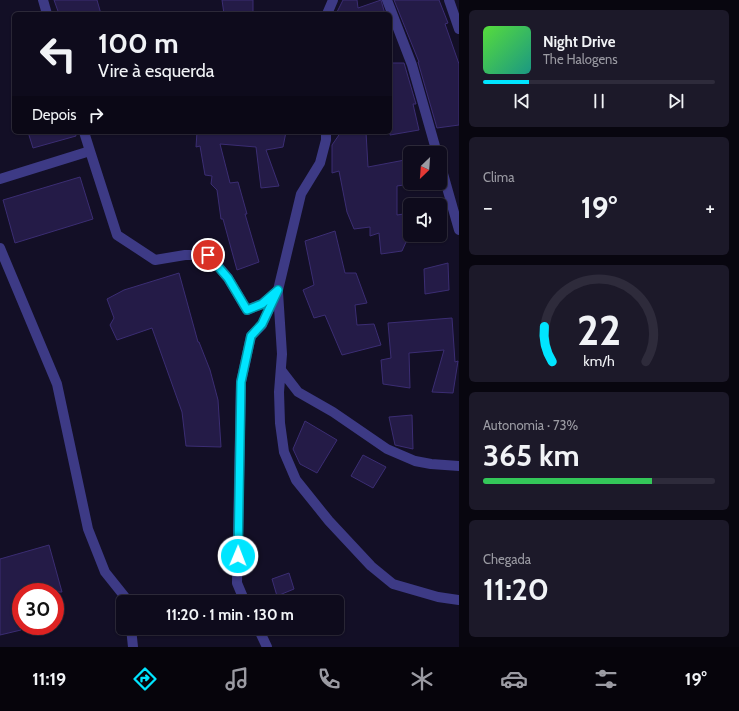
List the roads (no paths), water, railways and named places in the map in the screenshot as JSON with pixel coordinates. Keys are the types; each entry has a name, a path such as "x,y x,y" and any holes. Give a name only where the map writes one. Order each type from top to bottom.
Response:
{"street":[{"path":"43,0 46,12"},
{"path":"328,12 333,0"},
{"path":"387,0 392,12"},
{"path":"449,0 459,29"},
{"path":"392,13 412,65 435,146"},
{"path":"85,134 117,235 155,260 185,255 208,255 228,278 247,310 262,304 278,290"},
{"path":"243,595 237,583 241,382 251,336 262,324 278,290 301,194 320,163 326,140 326,134"},
{"path":"0,179 90,151"},
{"path":"447,184 457,214 459,230"},
{"path":"0,248 57,384 88,529 105,572 123,595"},
{"path":"278,290 282,354 280,423 284,452 296,480 312,502 371,566 393,584 438,597 459,600"},
{"path":"281,370 298,392 333,412 387,449 415,461 430,464 459,466"},
{"path":"132,635 133,647"},
{"path":"261,635 267,647"}]}
